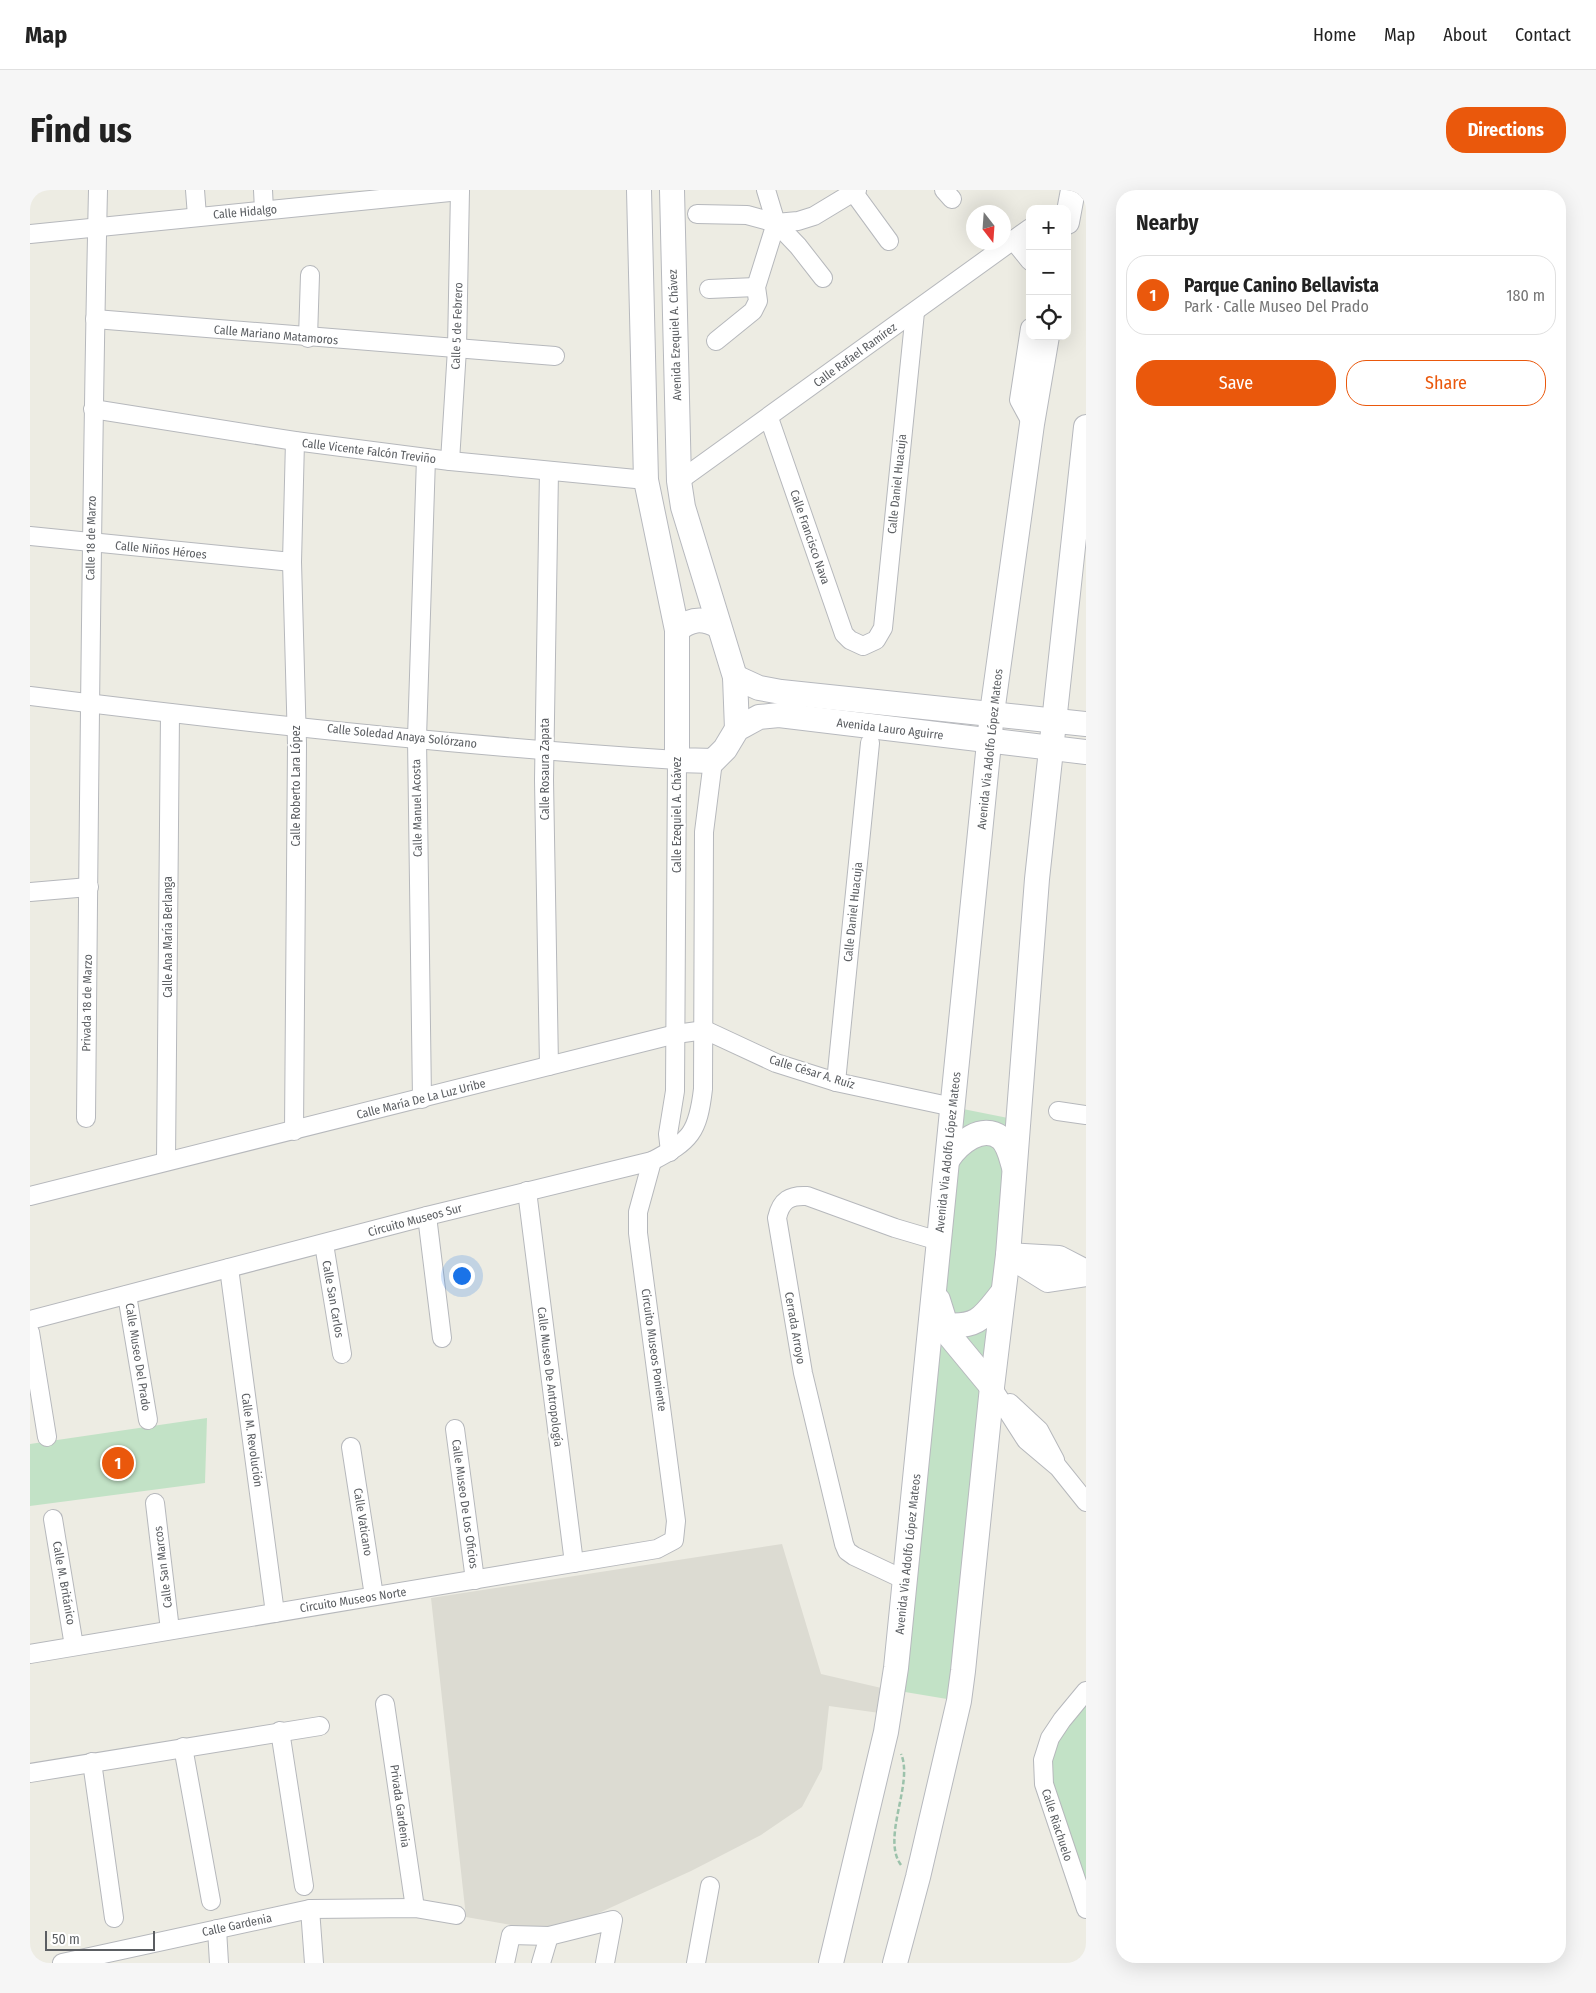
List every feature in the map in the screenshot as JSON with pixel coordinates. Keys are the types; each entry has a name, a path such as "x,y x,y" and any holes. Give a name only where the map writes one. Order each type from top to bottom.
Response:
{"main road":[{"path":"639,190 646,480"},
{"name":"Avenida Ezequiel A. Chávez","path":"672,190 679,481"},
{"name":"Avenida Via Adolfo López Mateos","path":"831,1963 886,1732 896,1668 992,714 1032,424 1046,340"},
{"path":"895,1963 918,1877 959,1701 963,1671 992,1387 1008,1255 1026,1001 1050,748 1086,428"},
{"name":"Calle Ezequiel A. Chávez","path":"646,480 677,630 677,760"},
{"path":"679,481 684,506 718,626 735,677 737,729"},
{"path":"677,630 685,623 696,619 708,620 718,626"},
{"name":"Avenida Lauro Aguirre","path":"735,677 759,688 781,692 1086,724"},
{"name":"Avenida Lauro Aguirre","path":"713,761 725,749 737,729 759,717 779,715 989,742 1086,752"},
{"name":"Calle Soledad Anaya Solórzano","path":"677,760 713,761"},
{"path":"948,1159 955,1148 966,1139 987,1134 1001,1138 1008,1149 1015,1171"},
{"path":"1008,1255 1051,1275 1086,1274"},
{"path":"935,1286 944,1325 949,1335 992,1387"},
{"path":"944,1325 969,1325 982,1317 1003,1292"}],"street":[{"name":"Calle 18 de Marzo","path":"88,887 91,543 98,190"},
{"path":"195,190 197,216"},
{"path":"263,190 264,210"},
{"path":"766,190 776,223 798,246 823,278"},
{"name":"Calle Hidalgo","path":"30,234 264,210 325,197 460,191"},
{"name":"Calle 5 de Febrero","path":"450,461 457,349 460,191"},
{"path":"697,214 747,215 776,223 798,221 814,216 855,192 888,241"},
{"path":"716,341 754,312 758,301 756,287 776,223"},
{"name":"Calle Rafael Ramírez","path":"679,481 1026,231"},
{"path":"1013,240 1026,256"},
{"path":"308,338 310,275"},
{"path":"709,289 756,287"},
{"name":"Calle Daniel Huacuja","path":"863,646 876,640 883,628 915,312"},
{"name":"Calle Mariano Matamoros","path":"95,319 308,338 555,356"},
{"path":"1028,340 1019,400 1032,424"},
{"name":"Calle Vicente Falcón Treviño","path":"93,409 295,441 426,458 646,480"},
{"name":"Calle Francisco Nava","path":"768,418 844,634 850,640 863,646"},
{"name":"Calle Roberto Lara López","path":"294,1131 297,726 292,562 295,441"},
{"name":"Calle Manuel Acosta","path":"422,1099 417,738 426,458"},
{"name":"Calle Rosaura Zapata","path":"549,471 544,751 549,1066"},
{"name":"Calle Niños Héroes","path":"30,536 292,562"},
{"name":"Calle Soledad Anaya Solórzano","path":"30,696 170,713 544,751 677,760"},
{"name":"Calle Ana María Berlanga","path":"166,1161 170,713"},
{"name":"Calle Daniel Huacuja","path":"836,1082 870,743"},
{"name":"Calle Ezequiel A. Chávez","path":"670,1152 668,1134 675,1091 677,760"},
{"path":"676,1034 705,1030 704,832 713,761"},
{"path":"30,892 88,887"},
{"name":"Privada 18 de Marzo","path":"86,1118 88,887"},
{"name":"Calle César A. Ruíz","path":"705,1030 776,1063 836,1082 953,1107"},
{"name":"Circuito Museos Sur","path":"30,1320 427,1216 652,1161 670,1152 689,1138 700,1117 705,1030"},
{"name":"Calle María De La Luz Uribe","path":"30,1196 676,1034"},
{"path":"1058,1111 1086,1115"},
{"name":"Circuito Museos Poniente","path":"652,1161 638,1212 638,1233 676,1521 674,1540"},
{"name":"Calle Museo De Antropología","path":"527,1191 574,1563"},
{"name":"Cerrada Arroyo","path":"906,1580 854,1556 844,1544 803,1373 777,1218 780,1206 786,1199 807,1196 895,1228 939,1241"},
{"path":"427,1216 442,1338"},
{"name":"Calle San Carlos","path":"324,1244 342,1354"},
{"name":"Calle M. Revolución","path":"229,1268 275,1613"},
{"name":"Calle Museo Del Prado","path":"127,1295 148,1420"},
{"path":"30,1332 47,1437"},
{"path":"992,1387 1026,1440 1058,1467 1086,1502"},
{"name":"Calle Museo De Los Oficios","path":"455,1429 475,1580"},
{"name":"Calle Vaticano","path":"351,1447 374,1596"},
{"name":"Calle San Marcos","path":"155,1503 170,1630"},
{"name":"Calle M. Británico","path":"53,1519 74,1646"},
{"name":"Circuito Museos Norte","path":"30,1654 658,1549 674,1540"},
{"name":"Calle Riachuelo","path":"1086,1691 1050,1738 1043,1760 1044,1784 1086,1909"},
{"name":"Privada Gardenia","path":"385,1704 415,1908"},
{"path":"30,1773 320,1726"},
{"path":"280,1731 304,1886"},
{"path":"183,1747 211,1901"},
{"path":"92,1762 114,1918"},
{"path":"696,1963 710,1886"},
{"name":"Calle Gardenia","path":"62,1963 310,1910 415,1908 456,1914"},
{"path":"310,1910 314,1963"},
{"path":"505,1963 511,1935 548,1936 613,1920 605,1963"},
{"path":"217,1929 219,1963"},
{"path":"541,1963 548,1936"}],"path":[{"path":"886,1732 898,1746 903,1758 894,1852 902,1867 918,1877"}],"shaded area":[{"path":"782,1544 821,1674 890,1690 887,1714 829,1706 822,1769 802,1807 761,1835 691,1871 579,1922 545,1931 466,1917 431,1598"}],"green space":[{"path":"953,1107 1018,1120 959,1701 893,1690"},
{"path":"207,1418 205,1483 30,1506 30,1444"},
{"path":"1086,1691 1086,1909 1054,1818 1050,1738"}],"place":[{"name":"Parque Canino Bellavista","path":"118,1463"}]}
